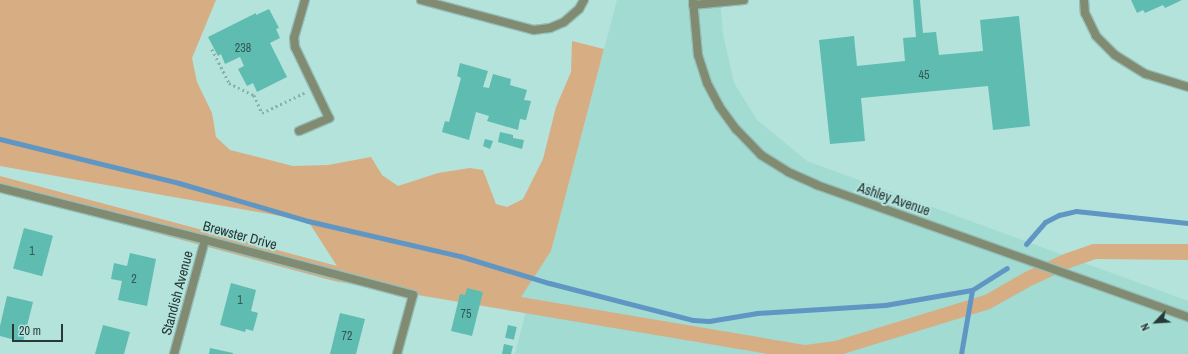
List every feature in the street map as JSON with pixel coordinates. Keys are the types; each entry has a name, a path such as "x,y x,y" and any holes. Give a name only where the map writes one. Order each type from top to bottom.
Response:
{"street":[{"path":"299,131 329,118 295,43 294,38 304,0"},
{"path":"420,0 534,30 550,28 564,22 579,9 584,0"},
{"path":"693,3 744,0"},
{"path":"1084,0 1085,13 1096,36 1115,55 1146,74 1188,87"},
{"name":"Ashley Avenue","path":"693,3 698,55 707,83 719,106 736,129 762,154 788,172 817,185 1188,317"},
{"name":"Brewster Drive","path":"0,188 413,295 397,354"},
{"name":"Standish Avenue","path":"174,354 205,240"}],"path":[{"path":"212,49 229,83 254,95 262,113 315,88"}],"shaded area":[{"path":"0,0 216,0 192,58 197,82 212,113 216,137 230,150 293,166 328,165 371,157 382,175 398,186 438,173 470,168 483,170 496,204 507,207 523,199 543,159 556,107 571,72 572,41 604,49 551,251 521,297 805,345 835,341 985,295 1025,272 1064,254 1093,244 1188,244 1188,260 1096,259 1070,268 1031,286 990,309 843,354 768,354 334,281 0,191 0,176 337,266 308,221 0,166"},
{"path":"617,0 720,0 723,34 734,83 757,120 807,161 1188,301 1188,354 515,354 527,307 520,297 551,251"}],"building":[{"path":"913,0 920,0 923,33 936,32 939,55 983,51 980,20 1019,16 1030,126 993,130 988,86 861,98 865,141 830,144 819,40 854,36 857,66 905,61 903,38 916,37"},
{"path":"1131,0 1182,0 1165,8 1163,5 1145,13 1143,10 1137,13"},
{"path":"269,9 279,28 276,29 280,38 270,43 287,77 257,92 253,83 247,86 238,69 244,66 240,57 225,64 221,54 218,56 208,37 256,13 256,15"},
{"path":"460,63 488,71 483,87 489,88 493,74 511,79 510,85 527,90 524,100 531,101 526,120 520,119 518,130 487,121 489,116 476,112 469,140 442,132 445,121 449,122 461,78 457,76"},
{"path":"500,132 513,135 513,138 524,140 522,149 498,142"},
{"path":"485,139 493,141 490,149 483,146"},
{"path":"24,228 53,236 42,276 13,269"},
{"path":"130,253 156,259 147,306 118,300 122,281 111,279 114,263 127,266"},
{"path":"231,283 256,290 251,311 258,313 253,331 246,329 245,332 220,325"},
{"path":"467,288 483,292 472,336 451,331 460,294 465,295"},
{"path":"7,296 33,302 23,342 0,336 0,326"},
{"path":"340,313 365,319 356,354 330,354"},
{"path":"103,325 130,332 124,354 95,354"},
{"path":"508,325 517,327 514,340 505,338"},
{"path":"504,344 513,346 511,354 502,354"},
{"path":"210,348 233,353 233,354 209,354"}],"waterway":[{"path":"0,139 179,183 308,221 460,256 549,283 693,320 709,321 757,313 885,305 972,290 1007,268"},
{"path":"1026,244 1045,222 1059,215 1076,211 1188,223"},
{"path":"961,354 972,290"}]}
